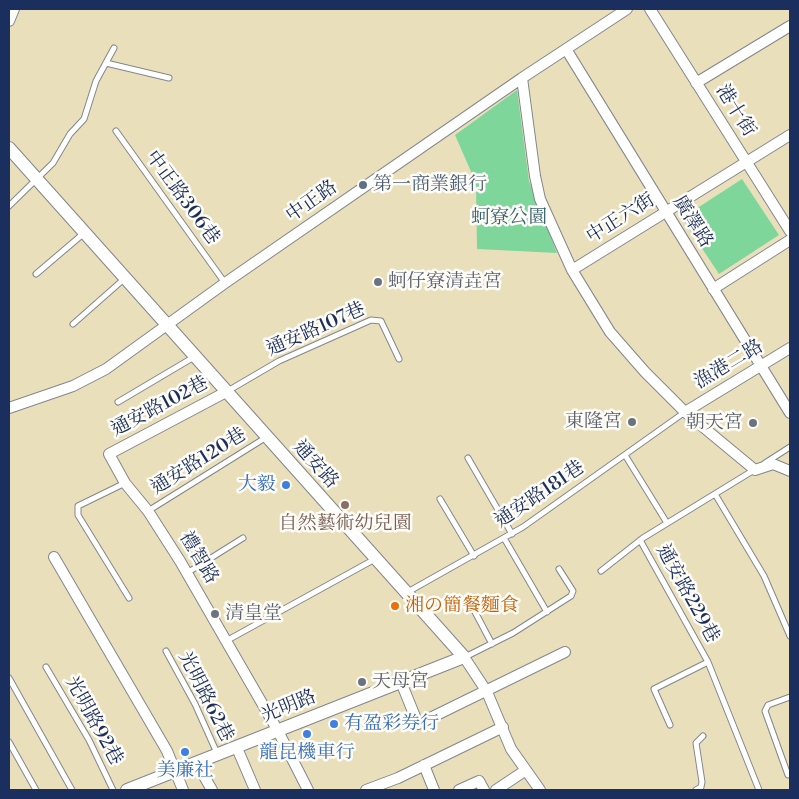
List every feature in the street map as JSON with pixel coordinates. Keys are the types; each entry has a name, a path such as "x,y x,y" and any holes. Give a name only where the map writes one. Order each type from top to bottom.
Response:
{"street":[{"path":"9,21 14,9"},
{"name":"中正路","path":"9,408 73,386 106,369 225,283 522,78 627,9"},
{"name":"港十街","path":"650,9 790,231"},
{"path":"696,83 790,26"},
{"name":"廣澤路","path":"566,49 790,412"},
{"path":"522,78 534,176 540,199 572,270 610,332 644,372 685,412 755,470 773,464 790,471"},
{"name":"中正六街","path":"572,270 790,135"},
{"name":"通安路","path":"9,148 83,234 167,325 265,438 464,658 486,692 503,727 511,749 540,790"},
{"path":"713,289 790,240"},
{"name":"漁港二路","path":"685,412 790,348"},
{"name":"通安路102巷","path":"109,454 226,392"},
{"name":"禮智路","path":"109,454 125,483 148,511 187,573 225,642 278,731 308,790"},
{"path":"54,557 162,742 184,790"},
{"path":"401,682 418,724 565,652"},
{"name":"光明路","path":"127,790 150,786 175,772 464,658"},
{"path":"366,790 424,765 503,727"},
{"path":"237,748 255,790"},
{"path":"197,764 212,790"},
{"path":"424,765 434,790"},
{"path":"496,790 526,770"},
{"path":"459,790 479,781 484,790"}],"lane":[{"path":"9,206 38,180 53,163 70,134 84,119 91,103 96,81 114,48"},
{"path":"106,63 169,78"},
{"name":"中正路306巷","path":"116,131 225,283"},
{"path":"36,274 83,234"},
{"path":"73,324 124,279"},
{"name":"通安路107巷","path":"226,392 279,361 371,320 381,321 399,359"},
{"path":"118,402 194,357"},
{"name":"通安路181巷","path":"406,594 512,534 685,412"},
{"name":"通安路120巷","path":"148,511 265,438"},
{"path":"601,571 640,540 790,447"},
{"path":"625,455 667,523"},
{"path":"468,458 512,534"},
{"path":"125,483 78,506 78,515 129,598"},
{"path":"716,494 764,576 790,636"},
{"path":"440,499 474,556"},
{"path":"187,573 244,538"},
{"path":"504,538 547,612"},
{"name":"通安路229巷","path":"640,540 708,662 759,790"},
{"path":"225,642 375,560"},
{"path":"464,658 547,612 572,594 559,569"},
{"path":"474,610 492,644"},
{"name":"光明路62巷","path":"166,650 218,756"},
{"path":"670,726 654,690 708,662"},
{"name":"光明路92巷","path":"46,667 89,740 113,790"},
{"path":"9,678 72,790"},
{"path":"788,772 766,711 768,705 790,697"},
{"path":"696,790 701,787 702,782 696,743 703,736"},
{"path":"9,742 36,790"}],"green space":[{"name":"蚵寮公園","path":"517,90 529,181 557,253 477,249 476,183 455,135"},
{"path":"742,179 779,235 719,274 682,218"}],"place":[{"name":"第一商業銀行","path":"363,185"},
{"name":"蚵仔寮清垚宮","path":"378,282"},
{"name":"東隆宮","path":"632,422"},
{"name":"朝天宮","path":"753,423"},
{"name":"大毅","path":"286,485"},
{"name":"自然藝術幼兒園","path":"345,505"},
{"name":"湘の簡餐麵食","path":"395,606"},
{"name":"清皇堂","path":"215,614"},
{"name":"天母宮","path":"362,682"},
{"name":"有盈彩券行","path":"334,724"},
{"name":"龍昆機車行","path":"307,734"},
{"name":"美廉社","path":"185,752"}]}
